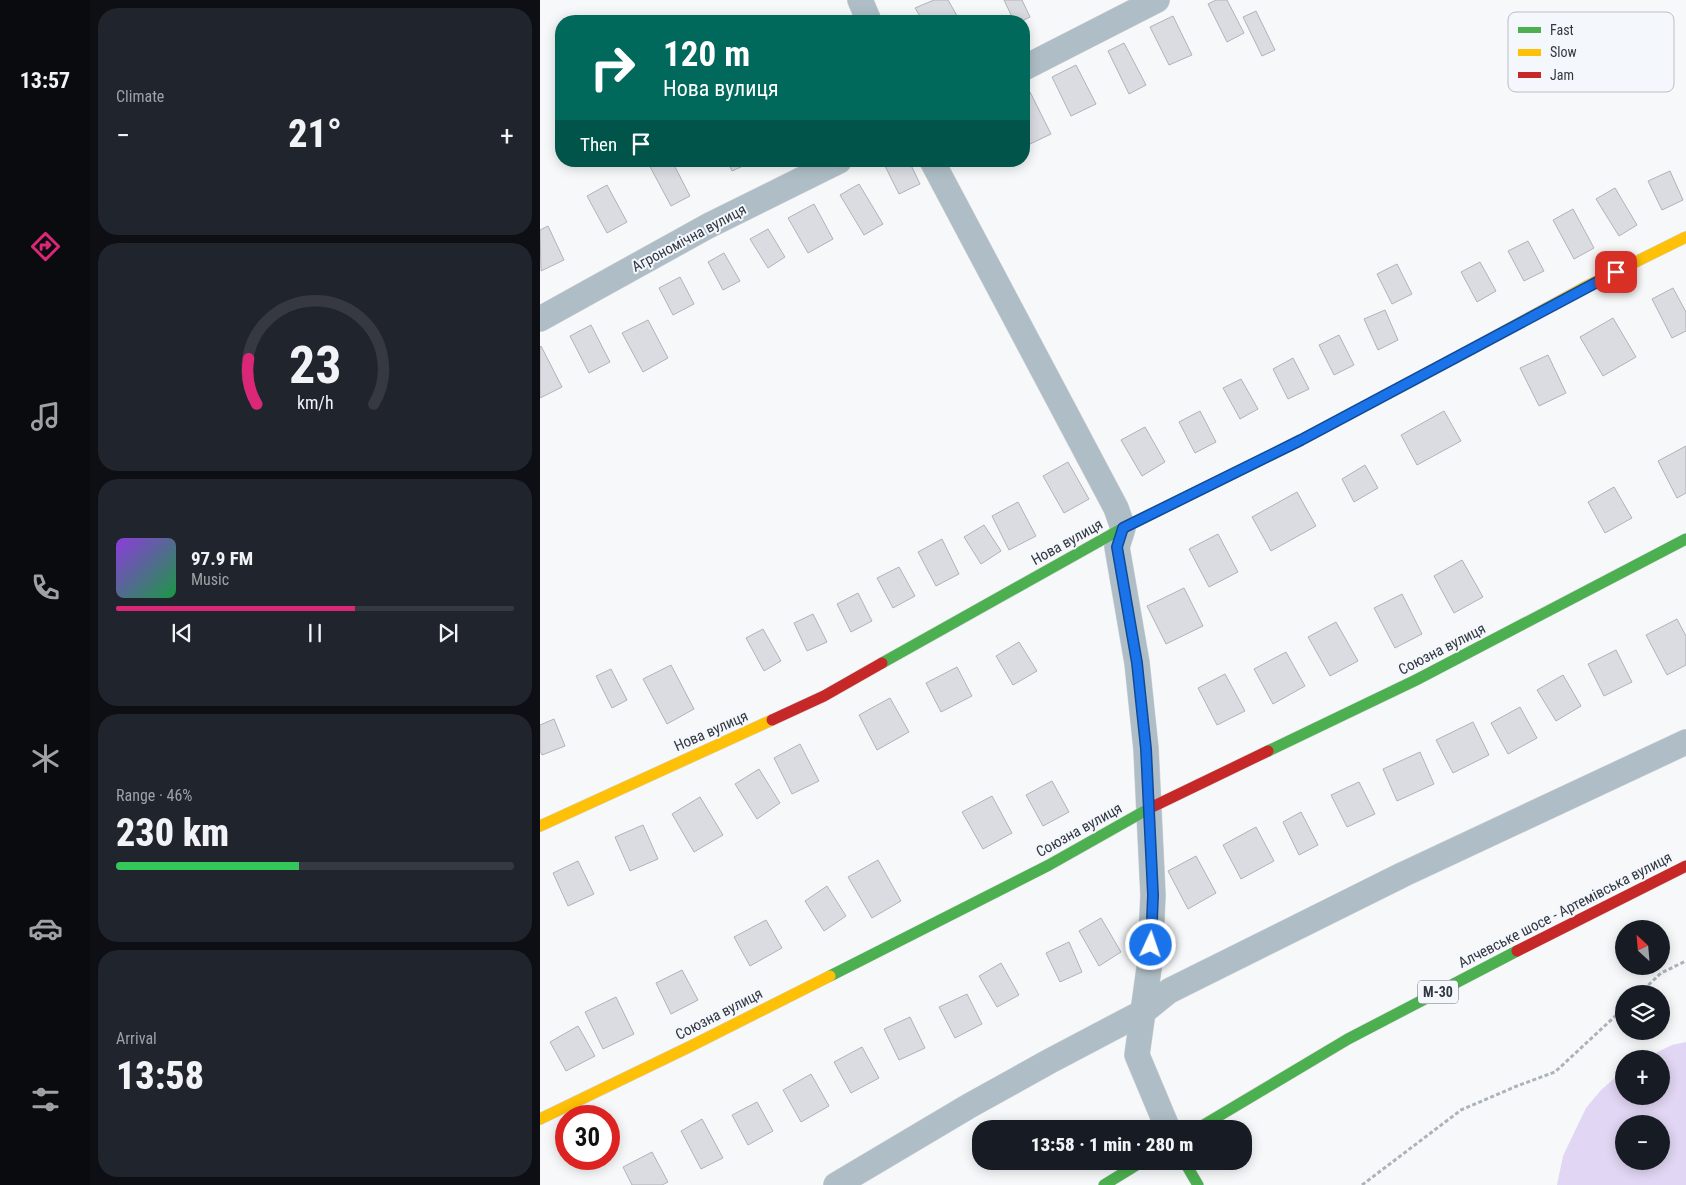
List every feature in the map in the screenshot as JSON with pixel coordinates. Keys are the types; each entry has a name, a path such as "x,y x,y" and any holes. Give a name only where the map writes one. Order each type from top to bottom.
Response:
{"main road":[{"name":"Нова вулиця","path":"540,826 824,696 1123,528 1301,440 1442,366 1583,288 1686,237"},
{"name":"Союзна вулиця","path":"540,1119 1049,864 1148,809 1416,680 1686,539"},
{"name":"Алчевське шосе - Артемівська вулиця","path":"1212,1120 1348,1039 1530,944 1686,866"},
{"path":"1104,1185 1128,1170"},
{"path":"1189,1170 1198,1185"}],"street":[{"path":"860,0 866,15"},
{"path":"1030,65 1157,0"},
{"name":"Агрономічна вулиця","path":"540,319 708,226 827,167"},
{"path":"935,167 1116,508 1123,528 1117,547 1137,663 1146,749 1153,895 1150,961 1136,1055 1164,1120"},
{"path":"836,1185 969,1106 1143,1012 1177,986 1402,875 1686,742"}],"path":[{"path":"1648,985 1661,973 1686,961"},
{"path":"1362,1185 1461,1110 1555,1072 1615,1016"}],"shaded area":[{"path":"1686,1042 1686,1185 1557,1185 1563,1156 1586,1108 1601,1090 1615,1078 1615,1105 1670,1105 1670,1050 1662,1050 1672,1045"}],"building":[{"path":"934,0 948,0 957,15 919,15 915,8"},
{"path":"1004,0 1022,0 1029,15 1011,15"},
{"path":"1216,0 1227,0 1244,33 1227,42 1208,4"},
{"path":"1256,11 1275,50 1262,56 1243,17"},
{"path":"1173,16 1192,55 1169,65 1150,27"},
{"path":"1124,43 1146,85 1129,94 1108,51"},
{"path":"1076,65 1096,104 1071,116 1052,77"},
{"path":"1030,92 1051,134 1030,144"},
{"path":"650,167 675,167 690,196 671,206"},
{"path":"730,167 741,167 732,171"},
{"path":"886,167 912,167 920,184 899,194"},
{"path":"1670,171 1683,200 1662,210 1648,181"},
{"path":"859,184 883,224 864,235 840,195"},
{"path":"607,185 627,222 607,233 587,196"},
{"path":"1615,188 1637,225 1619,236 1596,199"},
{"path":"814,204 833,239 808,253 788,218"},
{"path":"1573,209 1594,248 1574,259 1553,220"},
{"path":"548,226 564,260 541,271 540,230"},
{"path":"768,229 785,257 768,268 750,239"},
{"path":"1528,241 1544,271 1524,281 1508,251"},
{"path":"724,253 740,281 723,290 708,262"},
{"path":"1480,262 1496,291 1477,302 1461,272"},
{"path":"1397,264 1412,294 1392,304 1377,274"},
{"path":"680,277 694,304 673,315 659,288"},
{"path":"1673,288 1686,312 1686,331 1672,338 1652,299"},
{"path":"1385,310 1398,340 1378,350 1364,319"},
{"path":"1613,318 1636,357 1603,376 1580,337"},
{"path":"648,320 668,358 643,372 622,333"},
{"path":"591,325 610,362 589,373 570,336"},
{"path":"1339,335 1354,365 1334,375 1319,345"},
{"path":"540,347 562,387 540,398"},
{"path":"1548,355 1566,393 1539,406 1520,368"},
{"path":"1293,358 1309,389 1288,399 1273,369"},
{"path":"1241,379 1258,409 1240,419 1223,388"},
{"path":"1200,411 1216,442 1195,453 1179,422"},
{"path":"1444,411 1461,441 1417,465 1401,435"},
{"path":"1145,427 1165,462 1142,476 1121,440"},
{"path":"1686,446 1686,493 1677,498 1658,461"},
{"path":"1068,462 1089,499 1064,513 1043,476"},
{"path":"1365,465 1378,488 1354,502 1342,479"},
{"path":"1614,487 1632,518 1605,533 1588,502"},
{"path":"1297,492 1316,526 1271,551 1252,517"},
{"path":"1018,502 1036,536 1009,550 992,516"},
{"path":"984,525 1001,551 981,564 964,537"},
{"path":"1218,534 1238,572 1209,587 1189,549"},
{"path":"942,539 959,574 936,586 918,552"},
{"path":"1462,560 1483,597 1454,613 1434,576"},
{"path":"899,567 915,596 893,608 877,578"},
{"path":"1184,588 1203,626 1166,644 1147,606"},
{"path":"858,593 872,621 851,632 837,604"},
{"path":"1402,594 1422,634 1395,648 1374,608"},
{"path":"813,614 827,642 807,651 794,623"},
{"path":"1677,619 1686,636 1686,665 1667,675 1646,635"},
{"path":"1336,622 1358,661 1330,676 1308,637"},
{"path":"763,629 781,661 764,671 746,638"},
{"path":"1019,642 1037,671 1013,685 996,656"},
{"path":"1616,650 1632,682 1604,696 1588,664"},
{"path":"1286,652 1305,686 1273,704 1254,669"},
{"path":"671,665 694,709 667,724 643,679"},
{"path":"957,667 972,696 941,712 926,683"},
{"path":"611,669 627,700 612,708 596,676"},
{"path":"1225,674 1245,711 1217,725 1198,688"},
{"path":"1563,675 1581,706 1556,721 1537,690"},
{"path":"890,698 909,732 877,750 859,715"},
{"path":"1520,707 1537,738 1508,754 1491,723"},
{"path":"554,719 565,746 542,755 540,751 540,725"},
{"path":"1473,722 1489,755 1453,773 1436,740"},
{"path":"800,744 819,781 792,794 774,758"},
{"path":"1420,752 1434,784 1397,801 1383,769"},
{"path":"759,769 780,803 757,819 735,784"},
{"path":"1052,781 1069,812 1043,826 1026,795"},
{"path":"1359,782 1375,814 1347,827 1331,795"},
{"path":"992,796 1012,833 983,849 962,812"},
{"path":"700,797 723,835 694,852 672,814"},
{"path":"1301,812 1318,845 1299,855 1283,822"},
{"path":"643,825 658,859 630,871 615,837"},
{"path":"1256,827 1274,861 1241,879 1223,845"},
{"path":"1196,856 1216,893 1188,909 1168,871"},
{"path":"878,860 901,901 872,918 848,877"},
{"path":"578,861 594,894 568,906 553,873"},
{"path":"827,886 846,916 824,931 805,901"},
{"path":"1101,918 1121,952 1099,966 1079,931"},
{"path":"766,920 782,948 750,966 734,937"},
{"path":"1069,942 1082,972 1060,982 1046,953"},
{"path":"1001,963 1019,995 997,1007 979,976"},
{"path":"682,970 698,1000 671,1014 656,983"},
{"path":"967,994 982,1024 955,1038 939,1007"},
{"path":"616,997 634,1034 603,1049 585,1012"},
{"path":"910,1017 925,1048 899,1060 884,1029"},
{"path":"578,1026 595,1056 566,1071 550,1042"},
{"path":"862,1047 879,1078 851,1093 834,1062"},
{"path":"811,1074 829,1106 801,1122 783,1090"},
{"path":"757,1102 773,1131 748,1145 732,1115"},
{"path":"702,1119 723,1158 701,1169 681,1131"},
{"path":"652,1152 668,1182 662,1185 632,1185 623,1167"}],"traffic: fast":[{"path":"882,663 1123,528 1301,440 1472,349"},
{"path":"1268,751 1416,680 1686,539"},
{"path":"830,976 1049,865 1150,808"},
{"path":"1212,1120 1348,1039 1517,951"},
{"path":"1104,1185 1128,1170"},
{"path":"1189,1170 1198,1185"}],"traffic: slow":[{"path":"1472,349 1583,288 1686,237"},
{"path":"540,826 772,720"},
{"path":"540,1119 830,976"}],"traffic: jam":[{"path":"772,720 824,696 882,663"},
{"path":"1150,808 1268,751"},
{"path":"1517,951 1686,866"}],"route":[{"path":"1151,945 1153,895 1146,749 1137,663 1117,547 1123,528 1301,440 1616,272"}]}
